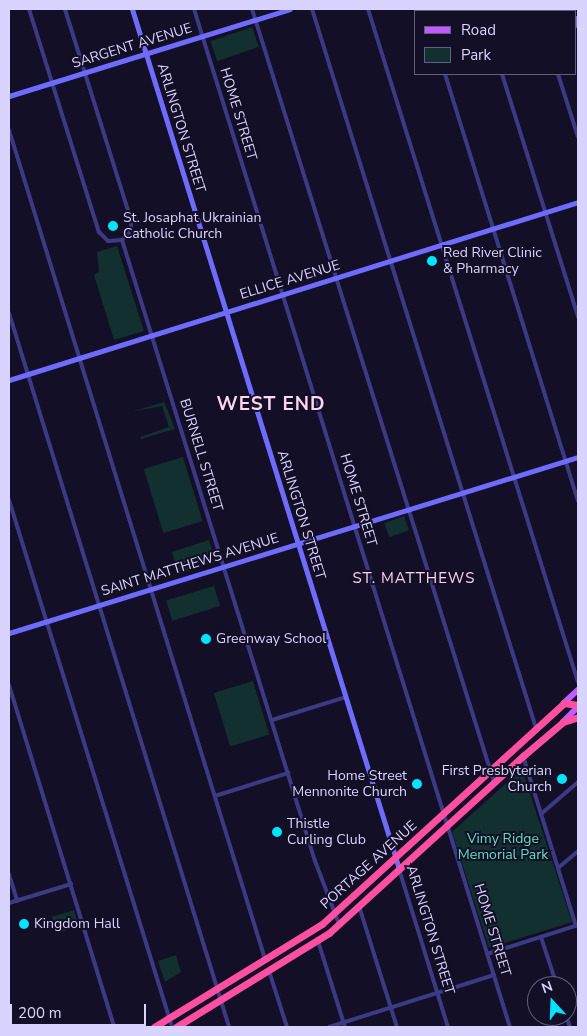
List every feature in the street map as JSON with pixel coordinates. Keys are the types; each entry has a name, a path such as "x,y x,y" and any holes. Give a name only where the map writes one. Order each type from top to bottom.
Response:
{"highway":[{"name":"PORTAGE AVENUE","path":"154,1027 266,960 333,915 564,703"},
{"path":"564,703 578,706"},
{"path":"563,722 578,717"},
{"name":"PORTAGE AVENUE","path":"176,1027 318,941 339,925 494,782 563,722"}],"main road":[{"name":"ARLINGTON STREET","path":"132,9 399,869"},
{"name":"SARGENT AVENUE","path":"9,96 290,9"},
{"name":"ELLICE AVENUE","path":"9,380 578,202"},
{"name":"SAINT MATTHEWS AVENUE","path":"9,633 578,457"},
{"name":"PORTAGE AVENUE","path":"564,703 578,690"},
{"name":"PORTAGE AVENUE","path":"563,722 578,706"}],"street":[{"path":"29,9 99,232 108,241 122,240 130,233 131,223 65,9"},
{"name":"HOME STREET","path":"194,9 510,1027"},
{"path":"252,9 494,782"},
{"path":"312,9 536,728"},
{"path":"368,9 578,682"},
{"path":"445,75 578,501"},
{"path":"502,75 578,317"},
{"path":"558,75 578,137"},
{"path":"9,130 266,960"},
{"name":"BURNELL STREET","path":"122,240 288,773 333,915 339,925"},
{"path":"9,313 229,1027"},
{"path":"9,500 172,1027"},
{"path":"9,685 114,1027"},
{"path":"272,720 346,697"},
{"path":"488,954 577,925 523,756"},
{"path":"215,796 288,773"},
{"path":"541,814 578,782"},
{"path":"558,868 578,851"},
{"name":"ARLINGTON STREET","path":"399,869 448,1027"},
{"path":"9,874 17,901"},
{"path":"9,903 70,884"},
{"path":"359,906 397,1027"},
{"path":"541,937 554,976"},
{"path":"318,941 344,1025"},
{"path":"269,971 286,1027"},
{"path":"329,1027 344,1025 494,975"}],"green space":[{"path":"252,27 259,47 217,61 210,41"},
{"path":"117,246 144,331 114,340 94,275 99,271 97,252"},
{"path":"160,391 175,429 141,439 140,437 169,427 162,406 131,412 164,402"},
{"path":"183,457 203,521 163,533 144,469"},
{"path":"404,516 409,530 389,537 384,523"},
{"path":"209,540 216,562 179,574 172,552"},
{"path":"214,586 220,606 172,621 166,601"},
{"path":"253,681 269,735 230,747 214,693"},
{"name":"Vimy Ridge Memorial Park","path":"522,769 572,922 489,948 452,832"},
{"path":"74,910 79,926 57,933 52,917"},
{"path":"176,955 181,972 165,982 158,961"}],"place":[{"name":"St. Josaphat Ukrainian Catholic Church","path":"113,226"},
{"name":"Red River Clinic & Pharmacy","path":"432,261"},
{"name":"Greenway School","path":"206,639"},
{"name":"First Presbyterian Church","path":"562,779"},
{"name":"Home Street Mennonite Church","path":"417,784"},
{"name":"Thistle Curling Club","path":"277,832"},
{"name":"Kingdom Hall","path":"24,924"}],"district":[{"name":"WEST END","path":"271,405"},
{"name":"ST. MATTHEWS","path":"414,579"}]}
